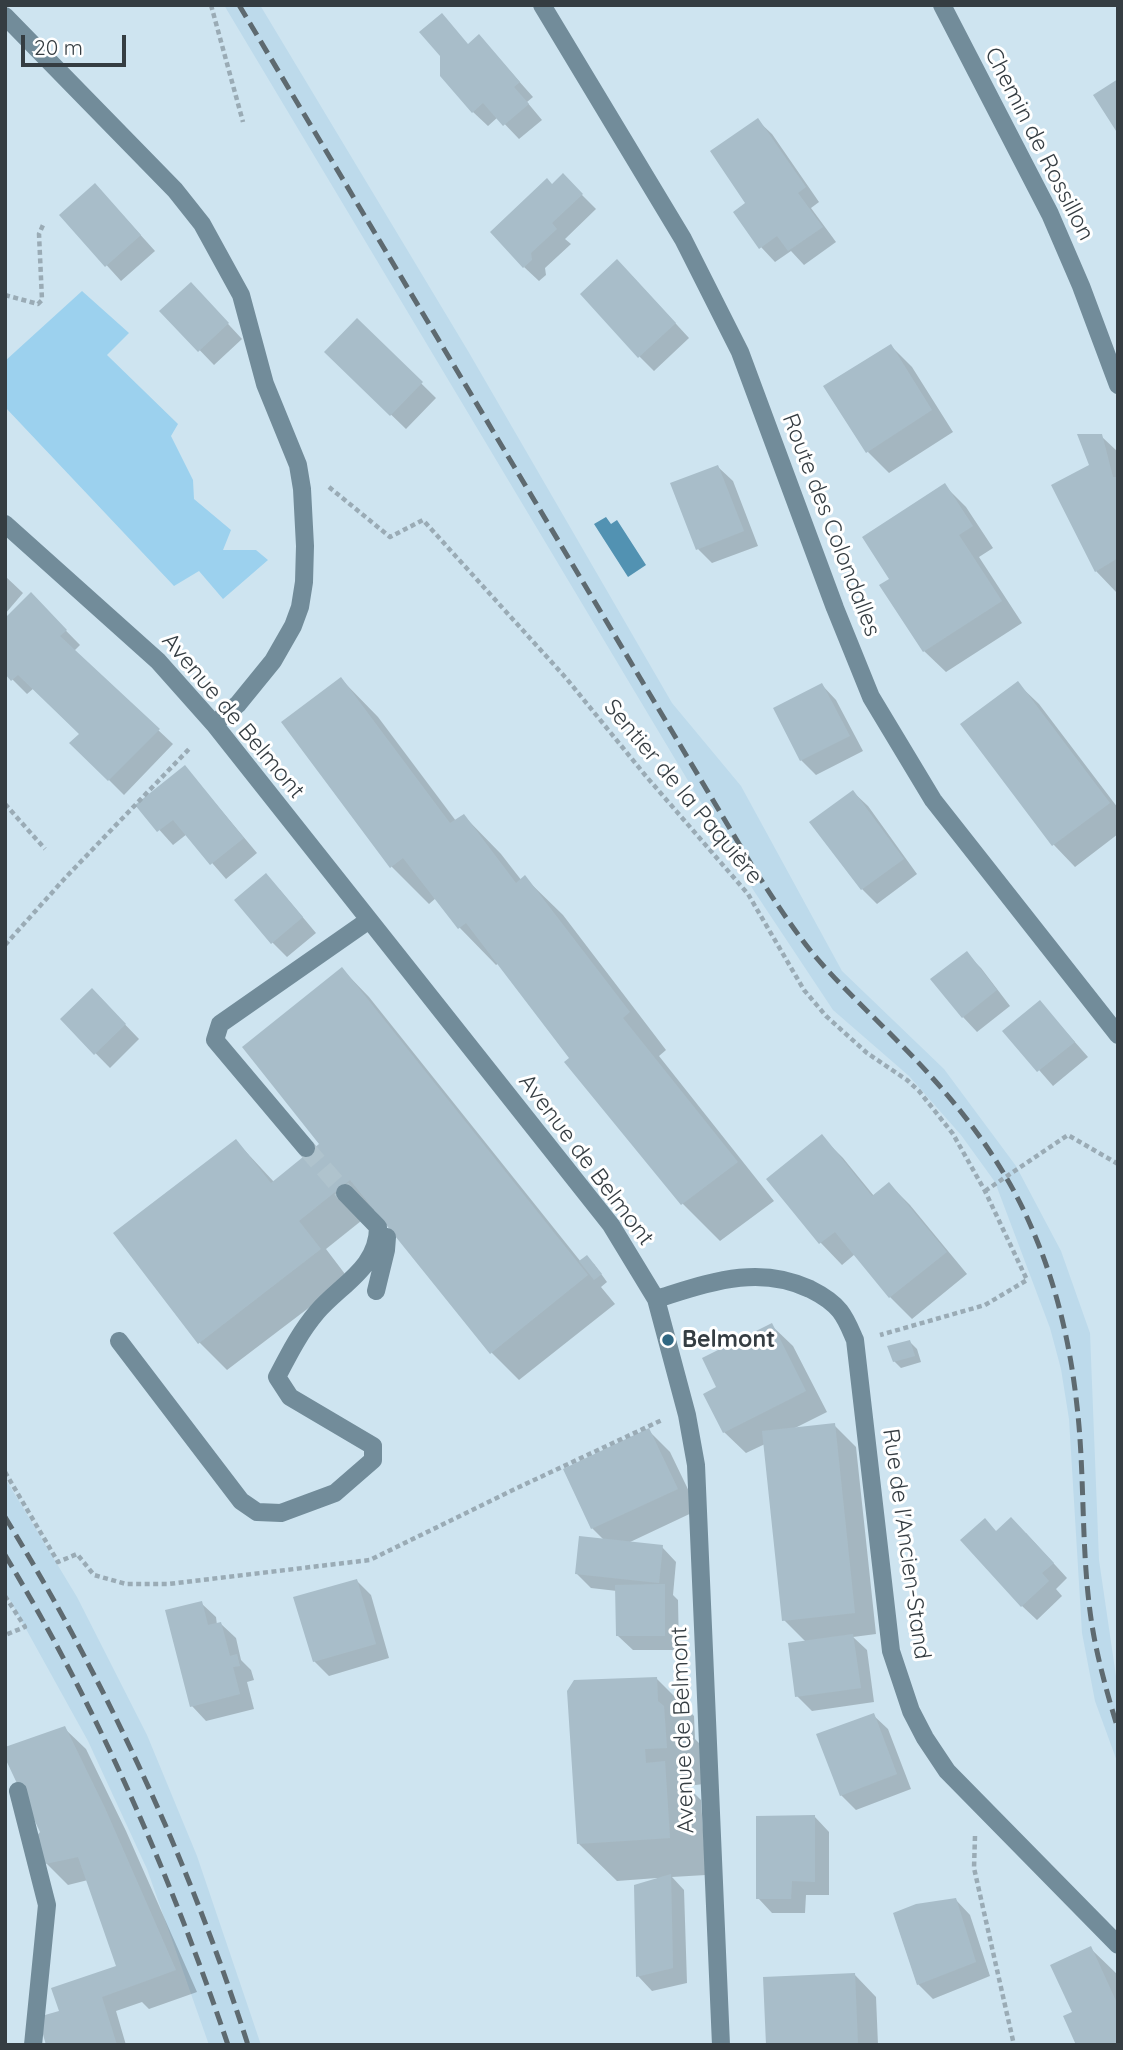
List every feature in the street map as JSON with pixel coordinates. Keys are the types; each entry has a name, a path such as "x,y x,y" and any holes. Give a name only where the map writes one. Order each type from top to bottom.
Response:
{"street":[{"name":"Route des Colondalles","path":"541,5 682,239 740,352 871,697 933,800 1118,1035"},
{"name":"Chemin de Rossillon","path":"942,5 1050,214 1081,286 1118,385"},
{"path":"5,16 175,190 202,224 241,295 265,384 298,466 305,546 300,607 293,626 273,661 238,704 214,724"},
{"name":"Avenue de Belmont","path":"5,524 158,661 214,724 611,1225 656,1299 687,1415 696,1465 721,2045"},
{"path":"306,1148 215,1040 220,1024 369,920"},
{"path":"345,1193 387,1238 376,1291"},
{"path":"119,1341 241,1501 257,1512 281,1513 335,1493 373,1460 373,1447 290,1397 277,1377 297,1339 318,1311 370,1260 378,1243 378,1227"},
{"name":"Rue de l'Ancien-Stand","path":"656,1299 738,1278 777,1277 823,1295 843,1314 855,1340 891,1651 911,1711 947,1771 1118,1945"},
{"path":"18,1791 47,1905 33,2045"}],"path":[{"path":"211,5 243,122"},
{"path":"5,295 38,304 42,300 39,234 43,225"},
{"name":"Sentier de la Paquière","path":"319,479 390,537 422,520 566,678 748,894 804,990 826,1016 867,1053 919,1091 953,1134 985,1191 1027,1280 985,1305 880,1335"},
{"path":"5,945 190,748"},
{"path":"5,804 45,849"},
{"path":"985,1191 1068,1135 1118,1164"},
{"path":"5,1596 25,1627 5,1636"},
{"path":"975,1828 974,1868 1014,2045"}],"shaded area":[{"path":"224,5 260,5 468,351 672,703 741,786 842,971 944,1069 1016,1166 1061,1251 1090,1333 1099,1560 1118,1690 1118,1764 1095,1701 1082,1633 1069,1419 1061,1369 1050,1328 995,1182 961,1135 909,1076 833,1010 754,891"},
{"path":"82,291 129,333 107,355 178,424 171,436 193,480 194,499 231,530 223,550 256,550 268,560 223,599 199,571 174,586 5,407 5,361"},
{"path":"606,517 611,524 617,520 646,565 628,577 594,524"},
{"path":"5,1478 77,1597 147,1735 197,1856 261,2045 209,2045 147,1869 88,1741 5,1591"}],"building":[{"path":"442,13 468,44 479,34 520,82 514,87 529,104 503,126 483,103 472,113 440,76 440,56 419,32"},
{"path":"1118,79 1118,134 1093,95"},
{"path":"758,118 806,187 798,193 823,227 788,251 777,236 759,249 733,212 745,203 710,151"},
{"path":"563,173 583,194 552,223 557,229 531,253 532,260 523,268 490,232 547,178 552,184"},
{"path":"95,183 141,235 105,267 59,215"},
{"path":"617,259 676,323 638,358 580,294"},
{"path":"191,282 229,323 198,352 159,311"},
{"path":"357,318 423,382 390,416 324,352"},
{"path":"891,344 932,410 866,453 823,386"},
{"path":"1077,434 1102,434 1113,477 1118,477 1118,558 1095,572 1051,485 1089,465"},
{"path":"718,465 744,531 696,550 670,483"},
{"path":"945,483 973,526 959,535 1002,601 923,652 879,585 889,579 862,537"},
{"path":"31,592 67,630 60,636 160,729 108,781 69,743 79,734 18,675 11,681 5,674 5,618"},
{"path":"341,677 450,823 464,814 516,883 525,875 630,1012 623,1018 738,1162 681,1205 564,1062 569,1058 466,923 458,929 403,858 390,868 281,722"},
{"path":"1018,681 1110,803 1052,846 960,724"},
{"path":"822,683 850,736 800,761 773,708"},
{"path":"185,765 244,838 210,865 173,820 157,832 135,805"},
{"path":"853,790 904,859 861,890 809,822"},
{"path":"266,873 303,917 271,944 234,900"},
{"path":"967,951 997,990 962,1018 930,979"},
{"path":"342,967 588,1275 490,1354 350,1180 299,1221 321,1249 198,1344 113,1233 236,1139 271,1183 319,1144 242,1047"},
{"path":"92,988 126,1024 94,1055 60,1019"},
{"path":"1040,1000 1075,1042 1037,1072 1002,1031"},
{"path":"822,1134 872,1196 889,1182 947,1252 889,1298 835,1232 819,1244 766,1179"},
{"path":"587,1255 602,1274 594,1280 579,1261"},
{"path":"772,1323 806,1391 723,1433 703,1394 716,1387 702,1358"},
{"path":"910,1340 915,1356 893,1362 887,1346"},
{"path":"835,1423 855,1613 782,1621 762,1431"},
{"path":"649,1428 678,1489 591,1529 563,1469"},
{"path":"1011,1517 1054,1563 1042,1573 1049,1581 1021,1607 960,1540 985,1518 996,1531"},
{"path":"579,1536 663,1545 659,1583 575,1574"},
{"path":"357,1579 376,1644 313,1662 293,1597"},
{"path":"665,1584 665,1636 616,1636 615,1585"},
{"path":"202,1601 208,1625 221,1622 230,1656 237,1654 240,1666 233,1667 240,1694 190,1707 165,1610"},
{"path":"853,1634 861,1688 795,1697 788,1643"},
{"path":"657,1677 658,1701 664,1706 667,1748 645,1749 646,1763 665,1761 670,1838 577,1844 567,1691 574,1680"},
{"path":"874,1713 897,1774 840,1796 816,1734"},
{"path":"65,1726 105,1808 176,1970 102,1997 117,2045 46,2045 38,2017 59,2011 51,1988 116,1966 78,1857 45,1864 36,1837 40,1832 5,1758 5,1747"},
{"path":"815,1815 815,1882 792,1881 791,1899 756,1899 756,1816"},
{"path":"671,1874 673,1968 636,1977 634,1885"},
{"path":"956,1898 976,1962 917,1985 893,1913 916,1904"},
{"path":"1091,1946 1116,2001 1118,2000 1118,2045 1076,2045 1063,2016 1072,2012 1050,1965"},
{"path":"855,1973 858,2045 766,2045 763,1977"}],"tunnel":[{"path":"306,1148 345,1193"}],"railway":[{"path":"239,5 754,869 814,955 914,1058 959,1109 1000,1168 1023,1209 1051,1278 1069,1351 1079,1426 1085,1561 1091,1615 1100,1664 1118,1729"},
{"path":"5,1517 77,1643 142,1774 199,1908 248,2045"},
{"path":"5,1555 71,1672 130,1794 182,1918 228,2045"}],"place":[{"name":"Belmont","path":"668,1340"}]}
